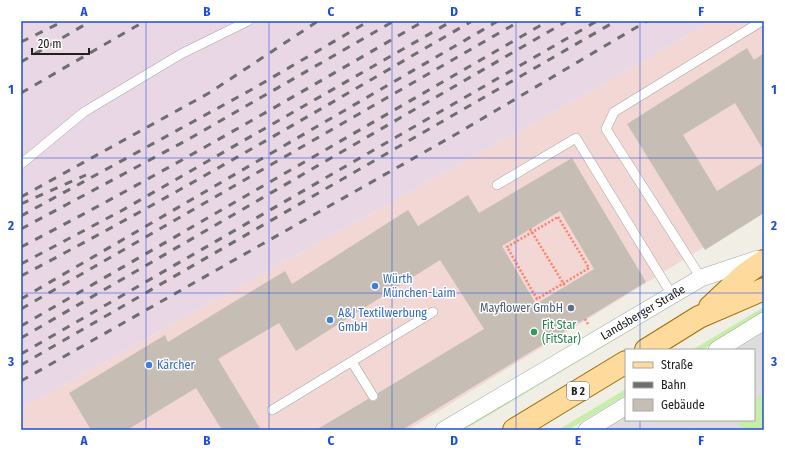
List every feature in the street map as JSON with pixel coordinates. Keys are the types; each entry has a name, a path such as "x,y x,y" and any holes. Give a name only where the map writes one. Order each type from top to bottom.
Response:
{"main road":[{"path":"699,317 745,274 764,261"},
{"path":"648,349 699,317 764,289"},
{"name":"B 2","path":"514,430 625,363"}],"street":[{"name":"Landsberger Straße","path":"444,430 701,278 764,258"},
{"path":"719,349 764,321"},
{"path":"587,430 625,407"}],"lane":[{"path":"21,164 84,112 181,54 248,21"},
{"path":"701,278 606,129 614,112 762,21"},
{"path":"497,185 576,138 672,295"},
{"path":"272,410 433,312"},
{"path":"352,362 372,396"}],"path":[{"path":"558,216 589,268 564,285 538,299 506,247 531,231 558,216"},
{"path":"531,231 564,285"}],"shaded area":[{"path":"21,21 712,21 606,83 21,409"},
{"path":"712,21 764,21 764,210 408,430 21,430 21,409 606,83"},
{"path":"764,330 764,430 598,430 625,414 625,421 755,421 755,349 732,349"}],"green space":[{"path":"764,307 764,313 704,349 694,349"},
{"path":"633,322 636,327 464,430 454,430"},
{"path":"625,390 625,396 568,430 558,430"},
{"path":"764,394 764,430 744,430 736,421 755,421 755,398 756,399"}],"building":[{"path":"747,48 754,60 764,53 764,151 735,103 683,135 717,191 764,162 764,213 705,250 627,124"},
{"path":"572,158 646,282 402,430 316,430 368,399 371,401 376,401 378,398 378,393 484,329 440,260 296,351 279,323 218,359 261,430 222,430 196,388 127,430 91,430 69,393 165,335 168,342 285,271 292,284 408,210 418,226 468,195 479,213","holes":["560,211 594,269 536,304 502,246"]}],"railway":[{"path":"21,42 64,21"},
{"path":"21,62 91,21"},
{"path":"21,93 145,21"},
{"path":"21,197 209,93 318,21"},
{"path":"21,216 249,91 369,21"},
{"path":"21,229 187,140 394,21"},
{"path":"21,247 174,165 424,21"},
{"path":"21,264 121,211 452,21"},
{"path":"21,276 135,215 472,21"},
{"path":"21,299 498,21"},
{"path":"21,309 520,21"},
{"path":"21,326 548,21"},
{"path":"21,338 567,21"},
{"path":"21,354 597,21"},
{"path":"21,365 616,21"},
{"path":"21,381 458,133 647,21"},
{"path":"21,204 86,175"}],"place":[{"name":"Würth München-Laim","path":"375,286"},
{"name":"Mayflower GmbH","path":"571,308"},
{"name":"A&J Textilwerbung GmbH","path":"330,320"},
{"name":"Fit Star (FitStar)","path":"534,332"},
{"name":"Kärcher","path":"149,365"}]}
